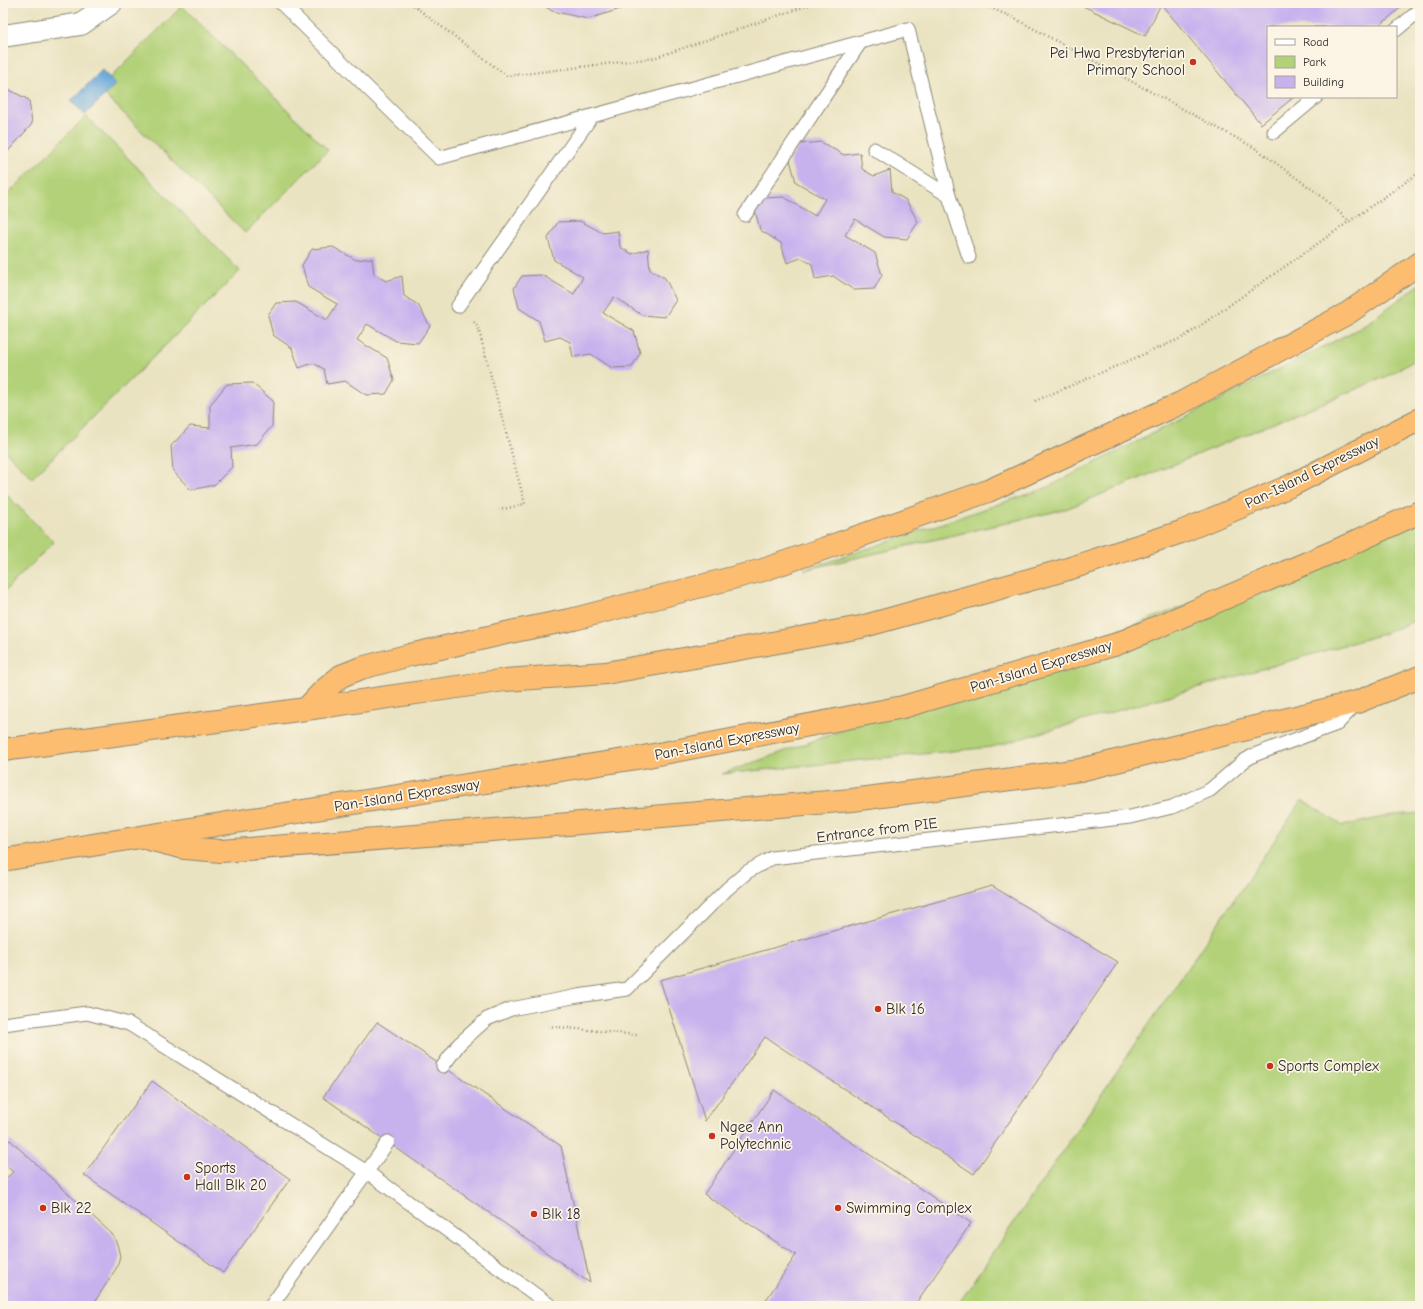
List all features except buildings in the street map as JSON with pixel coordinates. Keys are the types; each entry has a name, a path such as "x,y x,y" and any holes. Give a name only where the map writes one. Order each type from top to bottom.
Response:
{"highway":[{"path":"306,709 323,691 342,676 361,668 574,618 763,570 988,491 1180,403 1348,313 1420,263"},
{"name":"Pan-Island Expressway","path":"3,750 306,709 505,680 606,673 861,627 1068,569 1181,532 1290,486 1420,418"},
{"name":"Pan-Island Expressway","path":"3,860 643,758 903,707 1117,644 1342,548 1420,512"},
{"path":"140,837 185,848 221,851 852,800 1080,770 1357,702 1420,677"}],"street":[{"path":"3,36 81,24 111,3"}],"lane":[{"path":"281,3 439,158 908,29 949,196 969,257"},
{"path":"1397,29 1420,10"},
{"path":"745,215 860,43"},
{"path":"1274,132 1315,98"},
{"path":"458,306 592,116"},
{"path":"874,149 949,196"},
{"name":"Entrance from PIE","path":"443,1066 459,1044 487,1019 511,1010 578,996 627,989 727,889 747,872 772,858 1130,817 1172,806 1210,790 1244,761 1254,755 1338,724 1357,702"},
{"path":"3,1024 87,1013 129,1024 367,1172 552,1306"},
{"path":"271,1306 388,1142"}],"path":[{"path":"410,3 507,76 654,58 815,3"},
{"path":"979,3 1012,17 1255,148 1320,195 1349,222"},
{"path":"1035,401 1184,337 1420,172"},
{"path":"458,306 478,327 525,504 499,510"},
{"path":"543,1025 637,1035"}],"green space":[{"path":"182,6 328,150 245,233 99,89"},
{"path":"86,116 240,271 32,478 3,449 3,199"},
{"path":"1420,284 1420,357 1390,375 1066,509 804,570 1046,488 1362,327"},
{"path":"3,491 54,542 3,593"},
{"path":"1420,521 1420,618 1386,633 992,747 722,774"},
{"name":"Sports Complex","path":"1302,800 1343,826 1392,815 1420,813 1420,1306 957,1306"}],"water":[{"path":"102,70 116,84 85,115 71,101"}],"place":[{"name":"Pei Hwa Presbyterian Primary School","path":"1193,62"},
{"name":"Blk 16","path":"878,1009"},
{"name":"Sports Complex","path":"1270,1066"},
{"name":"Ngee Ann Polytechnic","path":"712,1136"},
{"name":"Sports Hall Blk 20","path":"187,1177"},
{"name":"Blk 22","path":"43,1208"},
{"name":"Swimming Complex","path":"838,1208"},
{"name":"Blk 18","path":"534,1214"}]}
